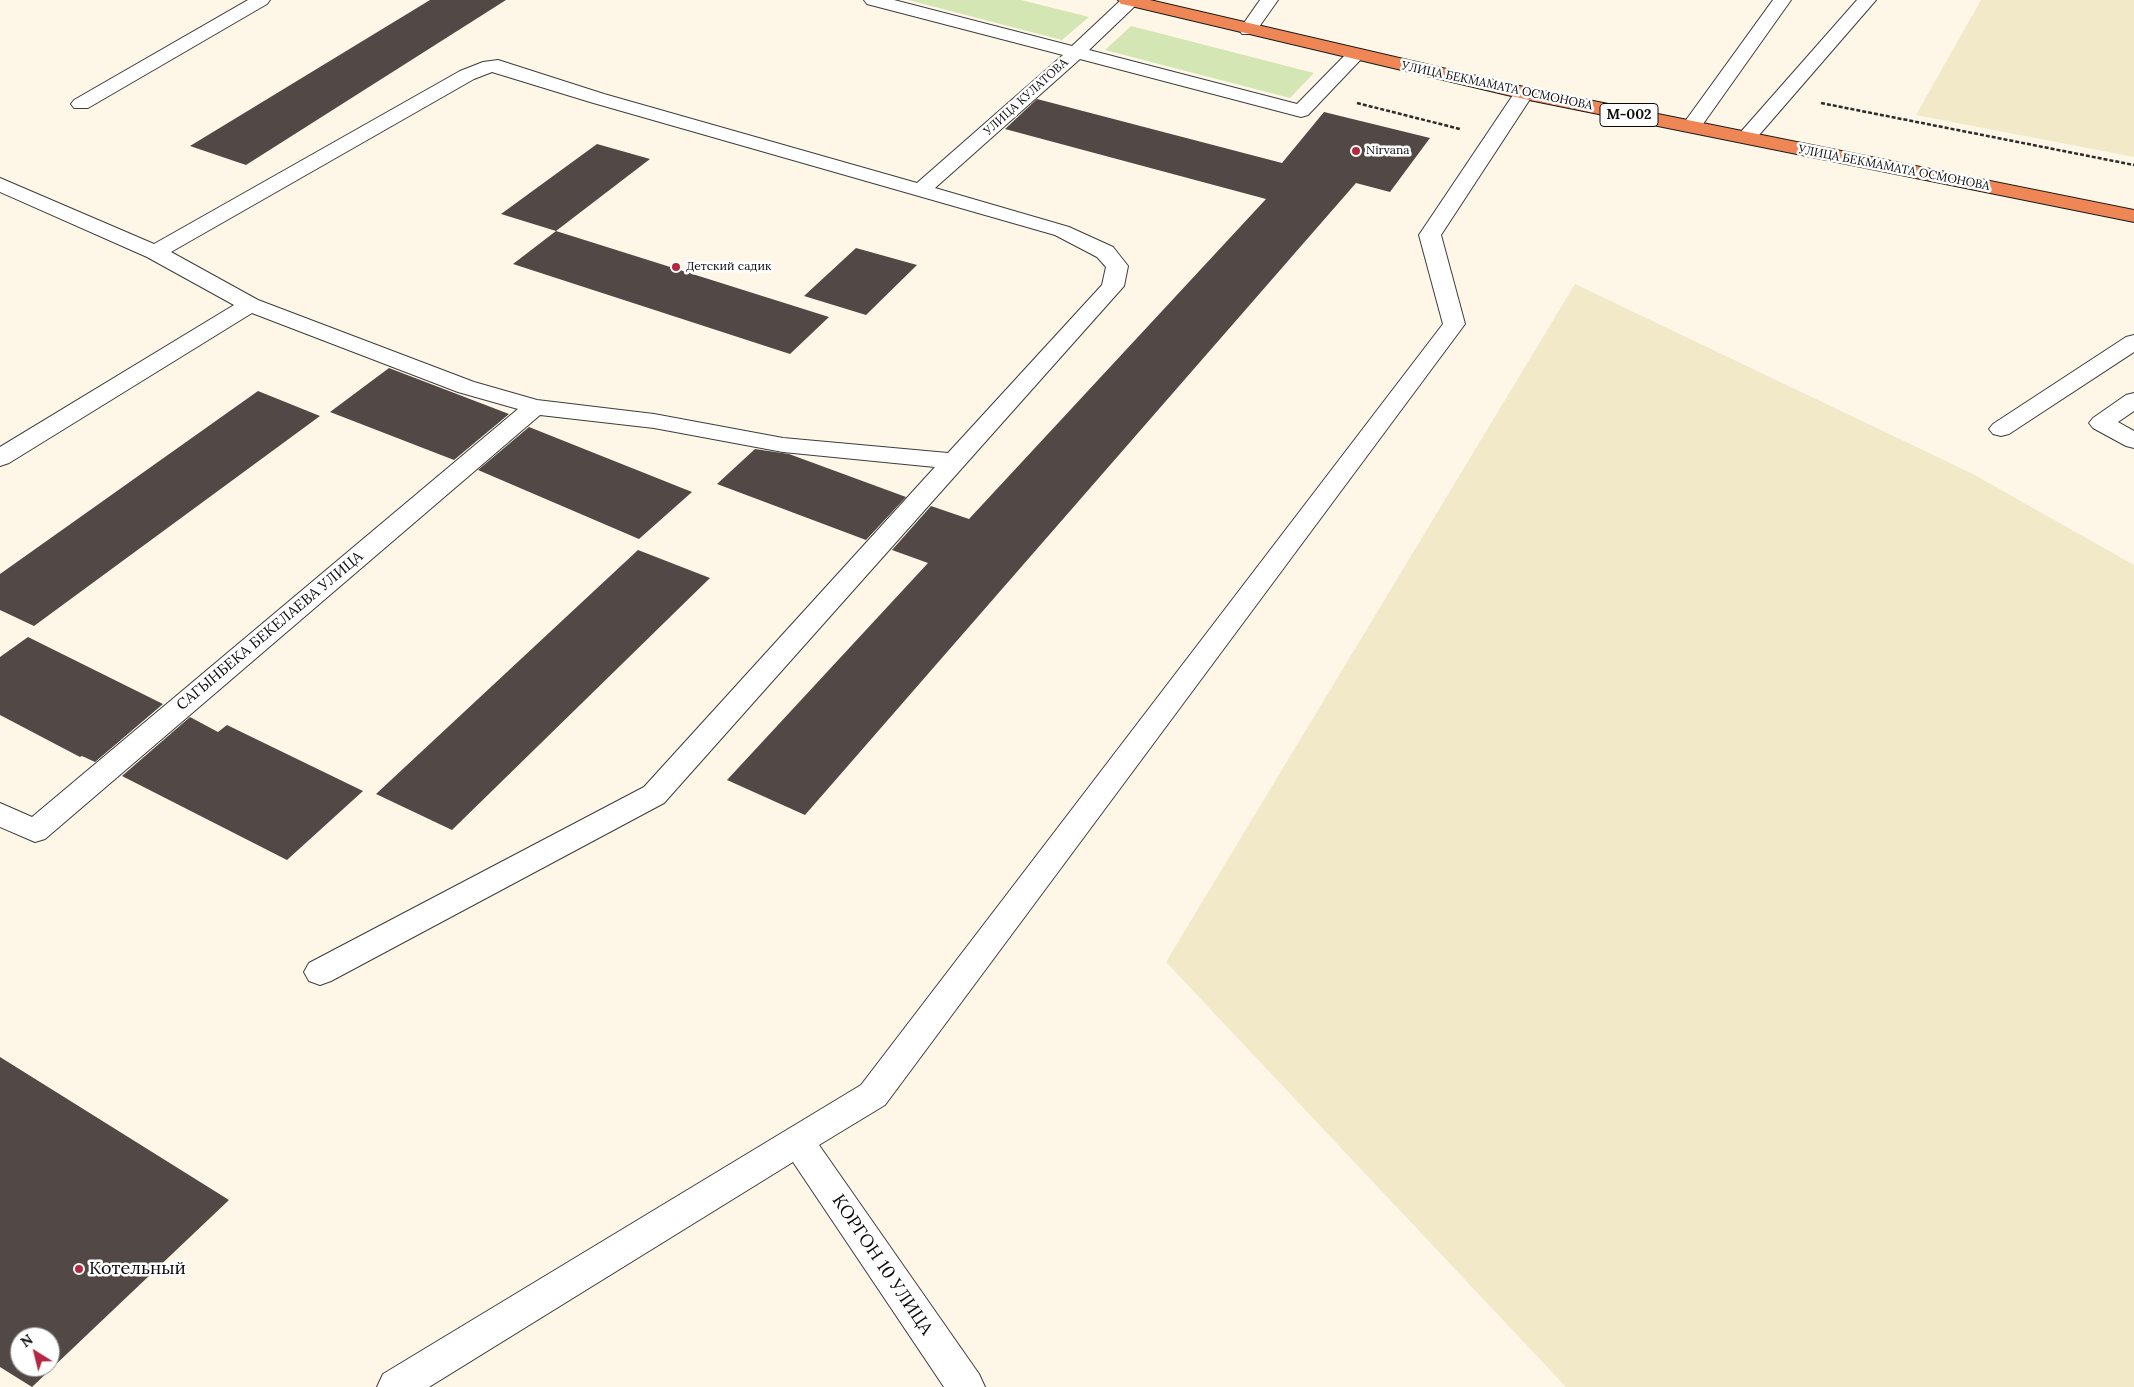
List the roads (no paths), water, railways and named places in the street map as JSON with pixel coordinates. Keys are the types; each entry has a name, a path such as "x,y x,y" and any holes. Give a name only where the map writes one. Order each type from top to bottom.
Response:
{"highway":[{"name":"УЛИЦА БЕКМАМАТА ОСМОНОВА","path":"1128,0 1248,30 1524,93 2134,216"}],"street":[{"path":"81,104 261,0"},
{"path":"873,0 1301,111 1356,55"},
{"name":"УЛИЦА КУЛАТОВА","path":"920,191 1077,52 1128,0"},
{"path":"1248,30 1269,0"},
{"path":"1691,127 1782,0"},
{"path":"1746,138 1868,0"},
{"path":"155,252 467,75 490,66 498,66 597,98 1062,231 1105,252 1117,266 1112,286 654,795 320,972"},
{"path":"396,1387 873,1095 1454,324 1430,236 1524,93"},
{"path":"0,184 155,252 250,305 466,387 536,407 654,421 783,445 954,461"},
{"path":"0,458 250,305"},
{"path":"2001,429 2134,342"},
{"path":"2134,400 2101,423 2134,441"},
{"name":"САГЫНБЕКА БЕКЕЛАЕВА УЛИЦА","path":"0,814 34,831 536,407"},
{"name":"КОРГОН 10 УЛИЦА","path":"798,1142 966,1387"}],"place":[{"name":"Nirvana","path":"1356,151"},
{"name":"Детский садик","path":"676,267"},
{"name":"Котельный","path":"79,1269"}]}
